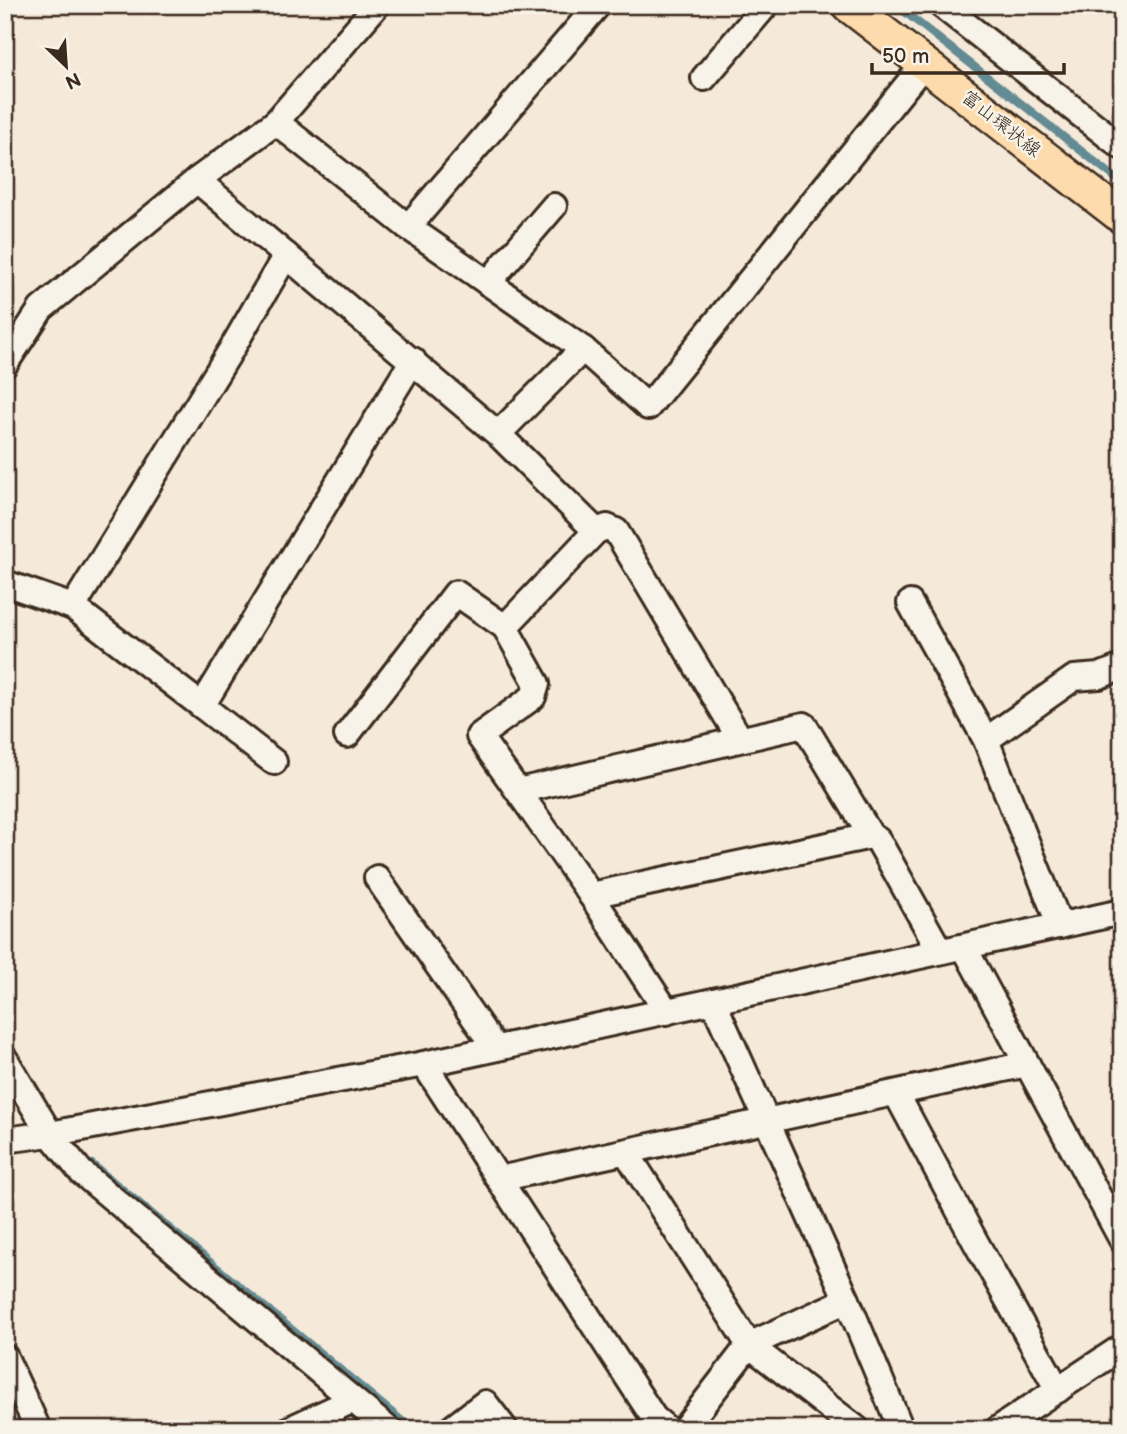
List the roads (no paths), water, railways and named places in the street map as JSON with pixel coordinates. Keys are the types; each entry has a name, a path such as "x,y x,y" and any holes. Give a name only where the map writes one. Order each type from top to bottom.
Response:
{"main road":[{"name":"富山環状線","path":"848,5 1122,217"}],"street":[{"path":"5,364 41,309 198,180 276,121 377,5"},
{"path":"408,227 598,5"},
{"path":"704,78 766,5"},
{"path":"941,5 1122,147"},
{"path":"276,121 408,227 583,349 648,407 924,64"},
{"path":"198,180 498,434 596,531"},
{"path":"488,283 554,206"},
{"path":"73,607 286,255"},
{"path":"498,434 583,349"},
{"path":"202,706 413,360"},
{"path":"505,627 596,531 607,527 616,531 740,739"},
{"path":"5,583 73,607 274,762"},
{"path":"347,736 456,593 505,627 537,684 533,697 479,736 590,895 667,1012"},
{"path":"910,603 986,740 1060,926"},
{"path":"986,740 1074,678 1099,676 1122,667"},
{"path":"518,791 804,726 872,836 878,840 1027,1064 1122,1240"},
{"path":"590,895 872,836"},
{"path":"377,878 495,1048"},
{"path":"5,1140 50,1134 424,1064 1122,912"},
{"path":"713,1001 847,1300 901,1429"},
{"path":"5,1059 50,1134 81,1172 388,1429"},
{"path":"424,1064 654,1418 667,1429"},
{"path":"499,1180 1027,1064"},
{"path":"896,1093 1058,1390"},
{"path":"626,1152 749,1345 857,1429"},
{"path":"684,1429 749,1345 847,1300"},
{"path":"998,1429 1122,1347"},
{"path":"5,1357 38,1429"},
{"path":"290,1429 353,1400"},
{"path":"451,1429 485,1403 505,1429"}],"waterway":[{"path":"896,5 1122,183"},
{"path":"92,1164 412,1429"}]}
